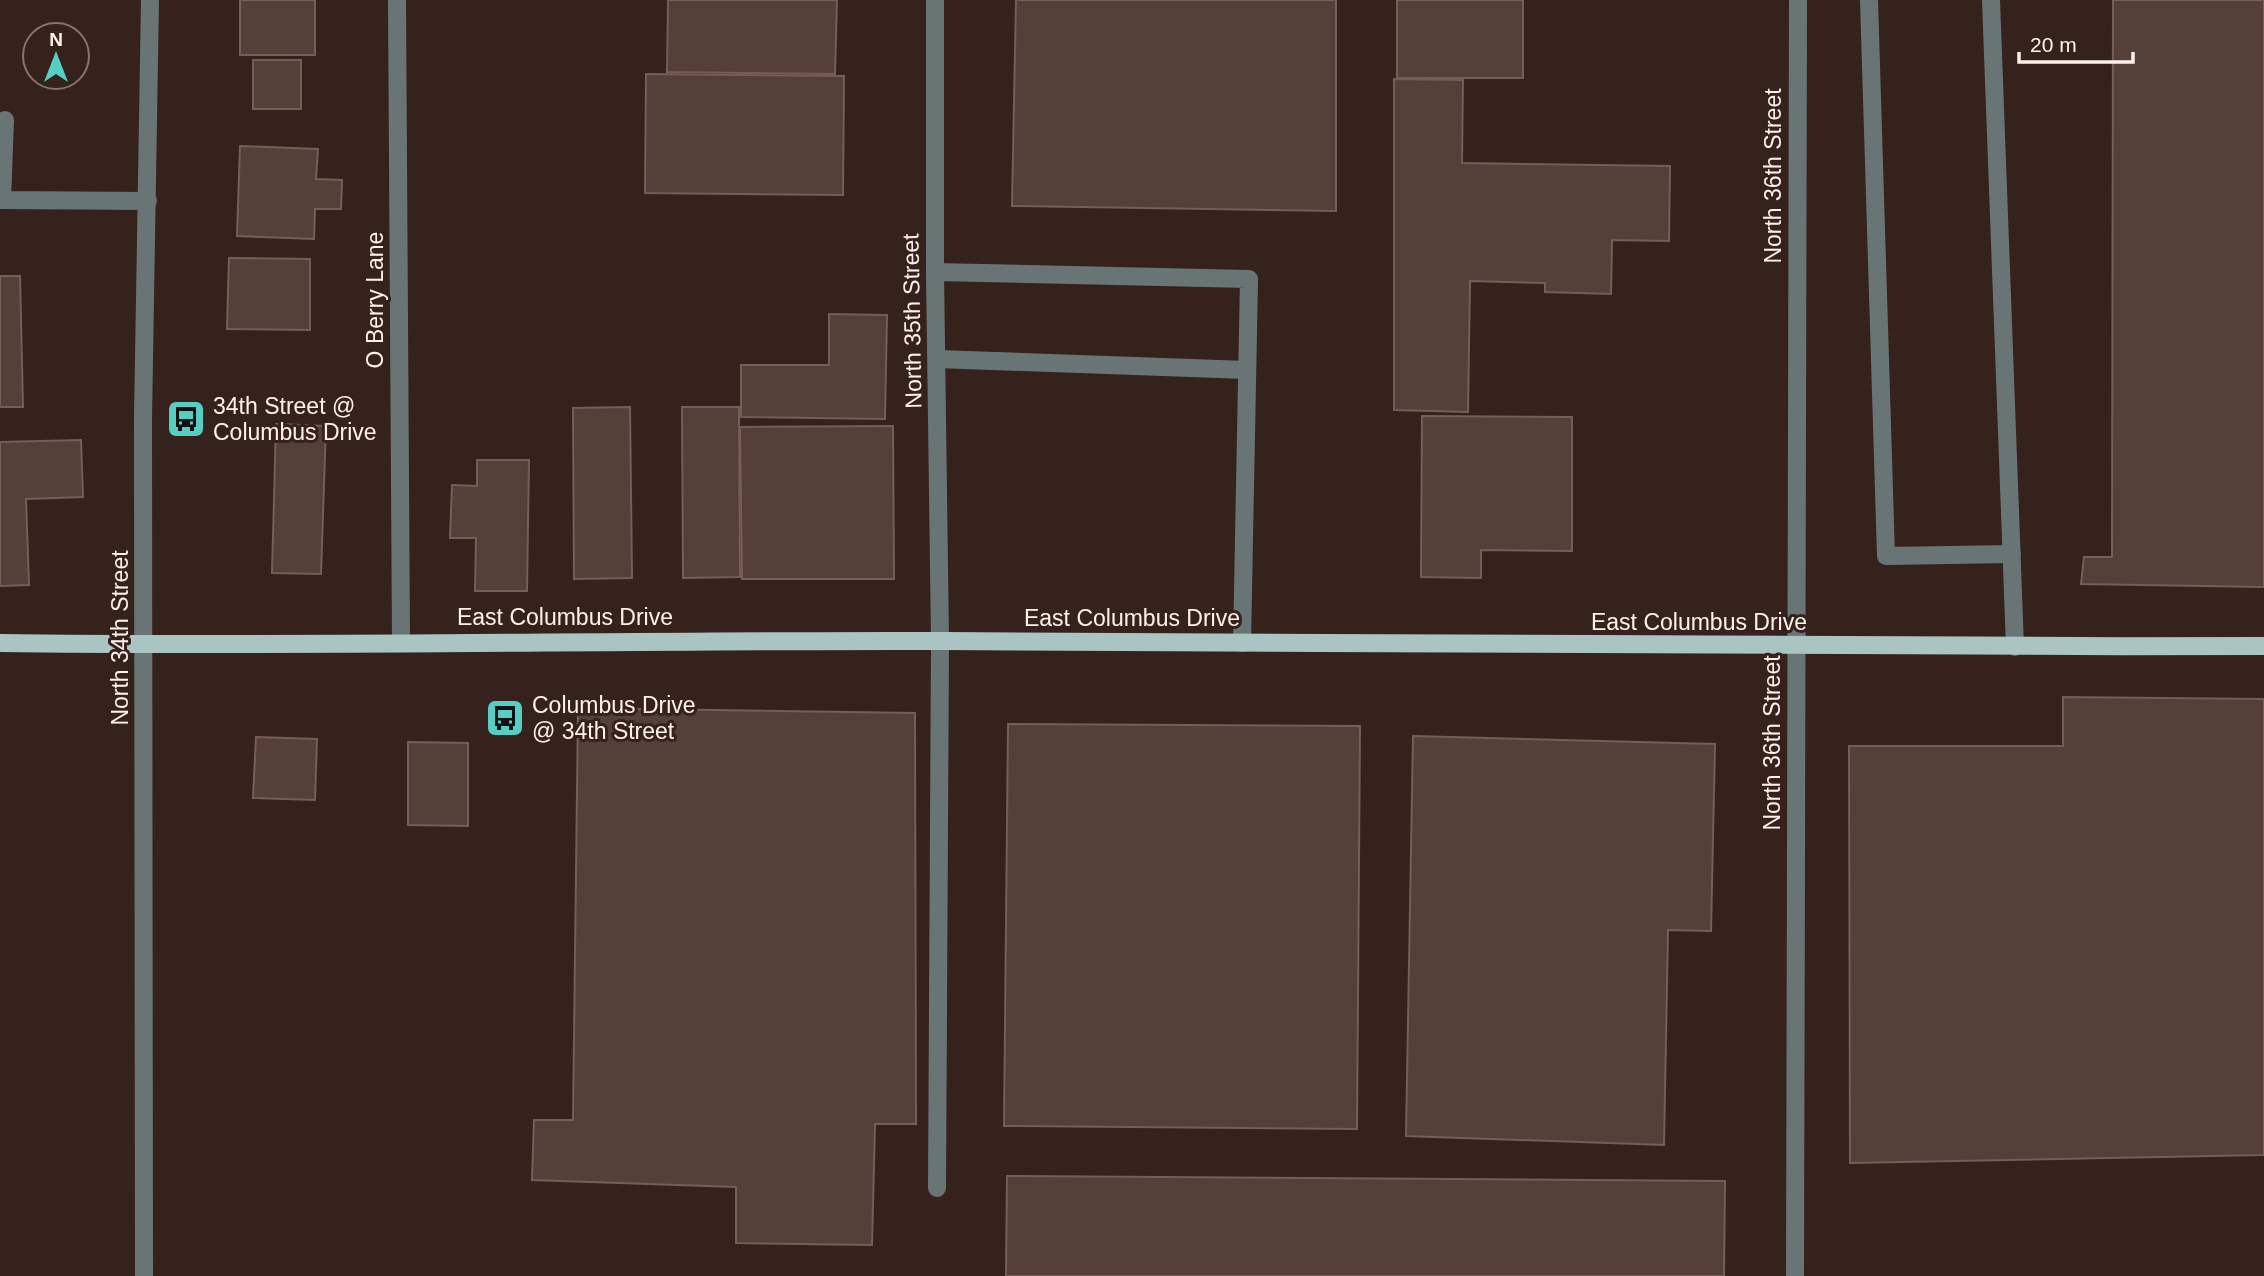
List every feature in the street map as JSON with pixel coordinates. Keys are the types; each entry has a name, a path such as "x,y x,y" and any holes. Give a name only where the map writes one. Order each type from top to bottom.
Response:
{"main road":[{"name":"East Columbus Drive","path":"0,643 144,645 940,641 1797,647 2264,646"}],"street":[{"name":"North 34th Street","path":"144,1276 143,418 150,0"},
{"name":"O Berry Lane","path":"397,0 401,642"},
{"name":"North 35th Street","path":"935,0 935,272 940,641 937,1188"},
{"name":"North 36th Street","path":"1795,1276 1798,0"},
{"path":"1869,0 1886,556 2012,554"},
{"path":"1991,0 2015,647"},
{"path":"5,120 2,200 148,201"},
{"path":"935,272 1249,279 1242,643"},
{"path":"937,359 1247,370"}],"building":[{"path":"240,0 315,0 315,55 240,55"},
{"path":"668,0 837,0 835,74 667,72"},
{"path":"1016,0 1336,0 1336,211 1012,206"},
{"path":"1397,0 1523,0 1523,78 1397,78"},
{"path":"2113,0 2264,0 2264,587 2081,584 2084,557 2112,557"},
{"path":"253,60 301,60 301,109 253,109"},
{"path":"646,74 844,76 843,195 645,193"},
{"path":"1394,79 1463,80 1462,163 1670,166 1669,241 1612,240 1611,294 1545,292 1545,283 1470,281 1468,412 1394,410"},
{"path":"240,146 318,149 316,179 342,180 341,209 315,209 314,239 237,236"},
{"path":"229,258 310,259 310,330 227,329"},
{"path":"0,276 20,276 23,407 0,407"},
{"path":"829,314 887,315 885,419 741,417 741,365 829,365"},
{"path":"630,407 632,578 574,579 573,408"},
{"path":"682,407 739,407 740,577 683,578"},
{"path":"1422,416 1572,417 1572,551 1481,550 1481,578 1421,577"},
{"path":"276,424 326,426 321,574 272,573"},
{"path":"893,426 894,579 742,579 740,427"},
{"path":"81,440 83,497 26,499 29,585 0,586 0,442"},
{"path":"477,460 529,460 527,591 475,591 476,538 450,538 452,485 477,486"},
{"path":"2063,697 2264,699 2264,1155 1850,1163 1849,746 2063,746"},
{"path":"578,708 915,713 916,1124 875,1124 872,1245 736,1243 736,1187 532,1180 534,1120 573,1120"},
{"path":"1008,724 1360,726 1357,1129 1004,1126"},
{"path":"1413,736 1715,744 1711,931 1668,930 1664,1145 1406,1136"},
{"path":"256,737 317,739 315,800 253,798"},
{"path":"408,742 468,743 468,826 408,825"},
{"path":"1007,1176 1725,1181 1724,1276 1006,1276"}],"place":[{"name":"34th Street @ Columbus Drive","path":"186,419"},
{"name":"Columbus Drive @ 34th Street","path":"505,718"}]}
